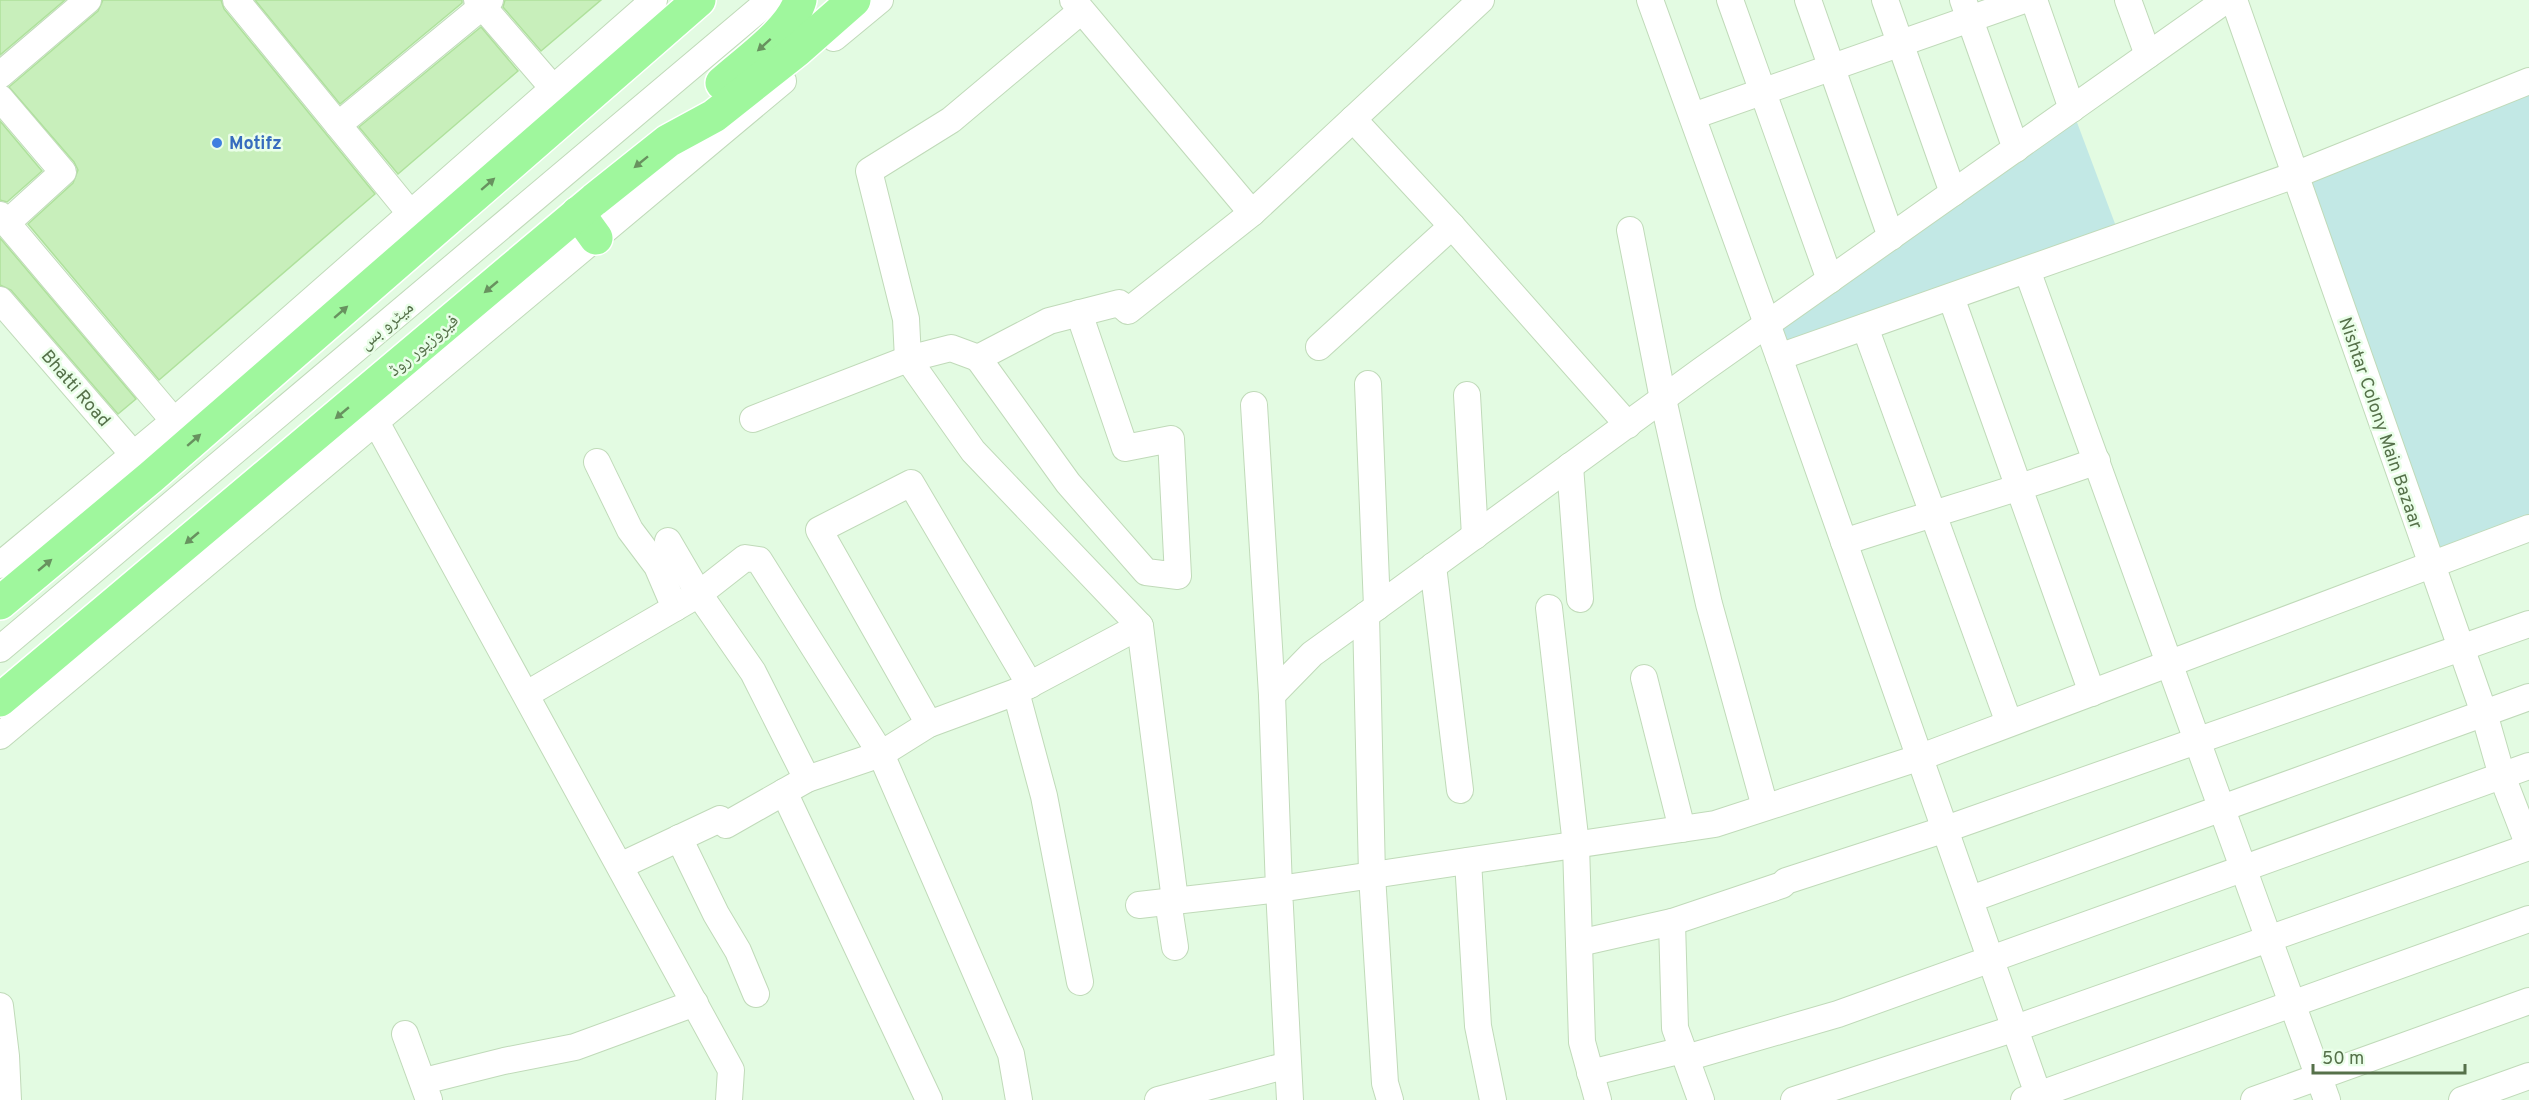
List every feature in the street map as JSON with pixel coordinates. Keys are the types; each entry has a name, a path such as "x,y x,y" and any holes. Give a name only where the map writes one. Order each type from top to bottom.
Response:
{"main road":[{"path":"0,603 143,466 652,14 699,0"},
{"path":"668,141 701,102 780,31 792,18 800,0"},
{"name":"فیروزپور روڈ","path":"0,700 587,226 668,141 714,116 796,51 854,0"}],"street":[{"path":"0,75 88,0"},
{"path":"236,0 410,213"},
{"name":"میٹرو بس","path":"0,649 770,0"},
{"path":"0,736 376,422 587,226 880,0"},
{"path":"978,358 1048,321 1119,303 1128,311 1252,213 1481,0"},
{"path":"1650,0 1768,324 1992,958 2016,1028 2034,1098 2529,918"},
{"path":"1730,0 1830,280"},
{"path":"1808,0 1891,237"},
{"path":"1885,0 1953,193"},
{"path":"1693,116 1901,45 1966,9 2024,0"},
{"path":"2034,0 2072,109"},
{"path":"2128,0 2148,55"},
{"path":"1272,695 1312,654 1570,466 2226,0"},
{"name":"Nishtar Colony Main Bazaar","path":"2234,0 2484,713 2502,776 2529,846"},
{"path":"338,125 483,2 552,88"},
{"path":"1175,947 1140,626 973,451 908,359 906,319 868,171 951,120 1077,5 1252,213"},
{"path":"1966,9 2016,149"},
{"path":"0,565 143,466 174,421 552,88 652,14"},
{"path":"1779,357 2295,175 2529,81"},
{"path":"0,98 63,172 3,219 174,421"},
{"path":"1353,119 1452,226 1628,425"},
{"path":"1318,347 1452,226"},
{"path":"1630,231 1663,399 1709,604 1765,807"},
{"path":"2027,270 2171,663 2242,869 2327,1100"},
{"path":"1951,297 2092,693"},
{"name":"Bhatti Road","path":"0,300 143,466"},
{"path":"753,418 908,359 951,348 978,358 1068,483 1146,572 1178,576 1172,439 1125,448 1079,313"},
{"path":"1865,327 2009,723"},
{"path":"1368,384 1372,875 1385,1083 1390,1100"},
{"path":"1467,394 1475,536"},
{"path":"1254,405 1272,695 1290,1100"},
{"path":"376,422 731,1070 729,1100"},
{"path":"1844,542 1933,513 2019,489 2097,461"},
{"path":"597,462 630,530 657,566 675,608"},
{"path":"1570,466 1580,599"},
{"path":"928,724 819,530 911,483 1023,689 1080,982"},
{"path":"1139,905 1279,889 1715,824 1921,757 2529,528"},
{"path":"669,541 699,594 753,672 807,778"},
{"path":"527,694 699,594 745,558 759,560 881,754 1011,1054 1019,1100"},
{"path":"1433,566 1460,790"},
{"path":"1548,608 1576,844 1582,1042 1598,1100"},
{"path":"1579,943 1672,922 1782,885 1786,880 1946,829 2196,739 2529,624"},
{"path":"620,866 720,819 726,825 807,778 881,754 928,724 1023,689 1140,626"},
{"path":"1644,678 1682,829"},
{"path":"1971,899 2529,697"},
{"path":"1590,1073 1684,1054 1838,1014 2529,766"},
{"path":"784,792 929,1100"},
{"path":"679,838 716,914 738,951 756,994"},
{"path":"1794,1100 2016,1028 2529,846"},
{"path":"1468,861 1478,1026 1493,1100"},
{"path":"1672,922 1675,1028 1701,1100"},
{"path":"2254,1100 2529,1001"},
{"path":"405,1034 427,1091 504,1061 575,1047 695,1003"},
{"path":"0,1006 8,1100"},
{"path":"1158,1100 1288,1065"},
{"path":"2462,1100 2529,1076"}],"shaded area":[{"path":"2529,81 2529,528 2431,565 2295,175"},
{"path":"2072,109 2120,237 1779,357 1768,324"}],"building":[{"path":"0,0 65,0 0,55"},
{"path":"103,0 221,0 224,9 375,194 159,380 28,224 73,183 78,170 74,162 9,87 98,11"},
{"path":"255,0 462,0 462,3 340,104"},
{"path":"505,0 601,0 541,51 503,7"},
{"path":"481,27 518,71 398,174 359,127"},
{"path":"0,121 42,171 7,202 0,200"},
{"path":"0,238 136,399 118,414 11,290 0,285"}],"place":[{"name":"Motifz","path":"217,143"}]}
